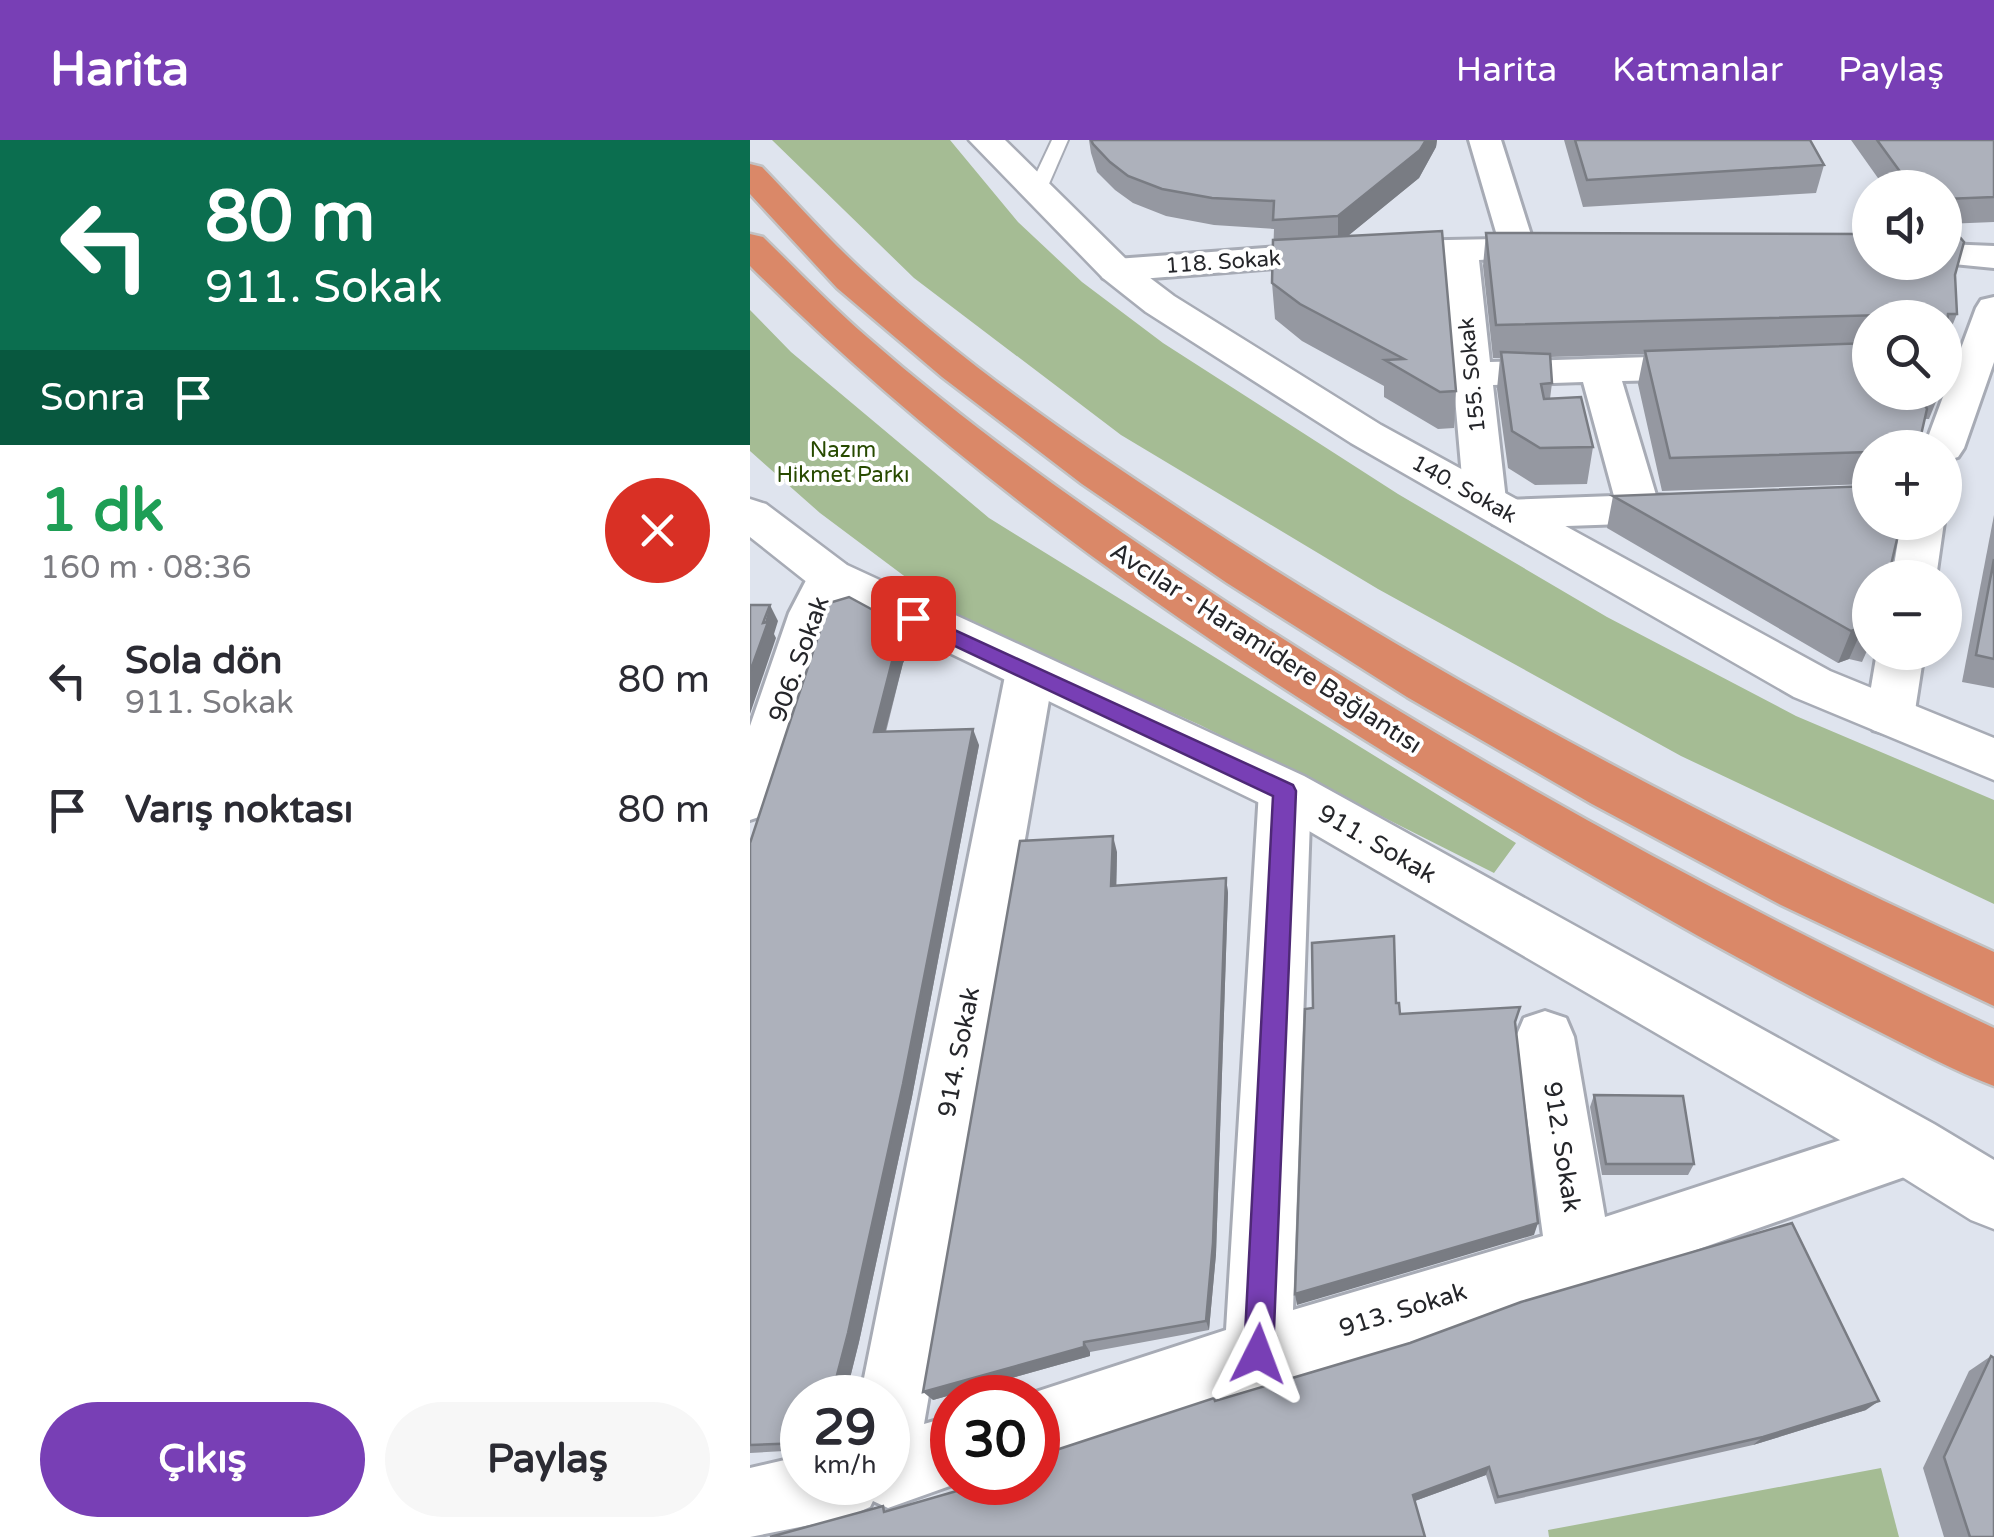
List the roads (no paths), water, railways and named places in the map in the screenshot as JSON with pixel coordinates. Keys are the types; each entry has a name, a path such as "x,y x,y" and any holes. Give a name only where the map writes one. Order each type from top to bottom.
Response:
{"highway":[{"name":"Avcılar - Haramidere Bağlantısı","path":"750,174 864,292 1019,416 1201,544 1379,658 1521,739 1806,890 1994,980"},
{"name":"Avcılar - Haramidere Bağlantısı","path":"750,245 852,344 1003,468 1100,541 1323,691 1542,820 1794,961 1994,1058"}],"street":[{"name":"140. Sokak","path":"986,140 1116,270 1160,304 1366,434 1812,684 1994,760"},
{"path":"1485,140 1518,249"},
{"name":"118. Sokak","path":"1116,270 1350,252 1585,248"},
{"name":"155. Sokak","path":"1460,250 1472,374 1496,507"},
{"path":"1962,256 1994,257"},
{"path":"1962,353 1994,308"},
{"path":"1472,374 1745,366"},
{"path":"1599,369 1639,510"},
{"path":"1496,507 1716,507"},
{"name":"911. Sokak","path":"750,514 830,576 1285,791 1912,1146 1994,1197"},
{"name":"906. Sokak","path":"750,800 812,613 830,576"},
{"path":"1890,717 1898,670"},
{"name":"914. Sokak","path":"899,1375 1030,671"},
{"path":"1258,1354 1285,791"},
{"name":"912. Sokak","path":"1545,1037 1579,1258"},
{"name":"913. Sokak","path":"1060,1417 1579,1258 1912,1146"},
{"path":"750,1504 780,1497"}],"lane":[{"path":"1036,194 1060,140"}],"park label":[{"name":"Nazım Hikmet Parkı","path":"843,462"}]}
